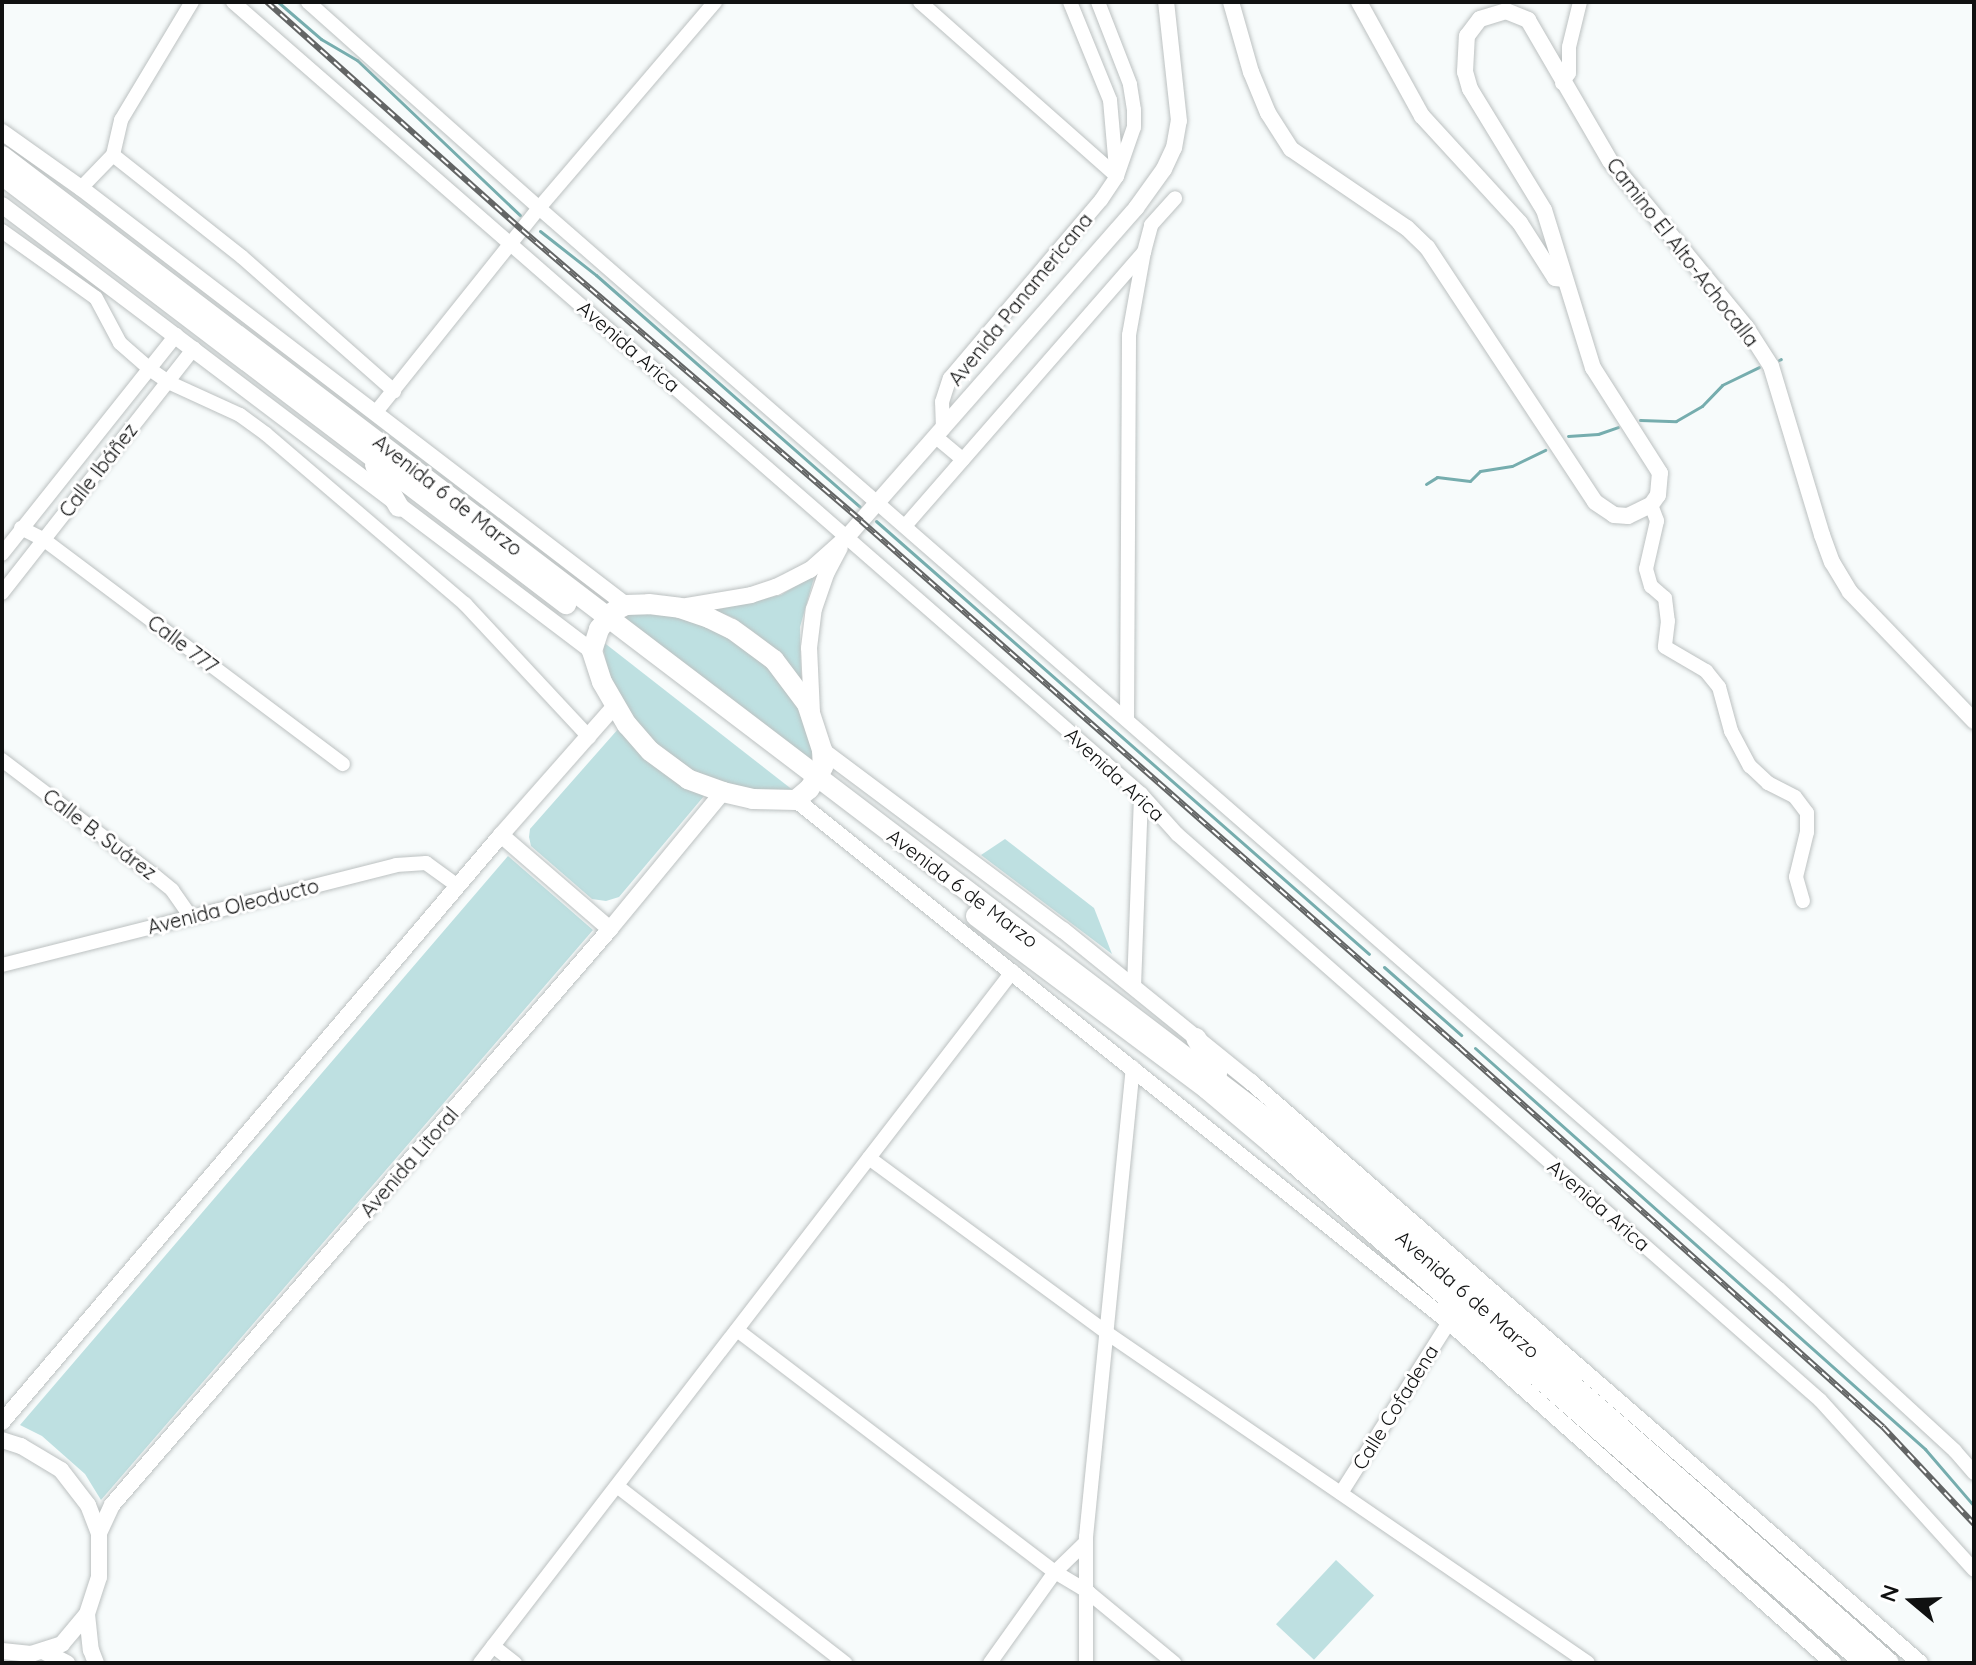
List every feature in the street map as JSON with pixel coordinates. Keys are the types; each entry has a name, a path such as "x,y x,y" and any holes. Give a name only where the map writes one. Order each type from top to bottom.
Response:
{"highway":[{"name":"Avenida 6 de Marzo","path":"2,156 381,442 807,789 1239,1116 1865,1663"},
{"name":"Avenida 6 de Marzo","path":"2,175 369,454 603,624"},
{"path":"369,454 399,507"},
{"path":"626,605 680,608 732,629 756,645 794,684 812,713 822,750 823,767 807,789 753,799 723,792 688,779 650,751 614,707 592,651 603,624 626,605"},
{"name":"Avenida 6 de Marzo","path":"807,789 1224,1084 1283,1131 1889,1663"},
{"path":"1196,1038 1224,1084"}],"main road":[{"path":"680,608 776,587 810,570 847,537 939,433 966,412 1004,360 1136,208 1174,148 1179,95 1166,2"},
{"path":"1231,2 1262,99 1291,149 1407,228 1427,247 1485,340 1604,511 1628,516 1651,505"},
{"path":"1359,2 1422,116 1520,223 1549,272 1555,278 1564,279"},
{"name":"Camino El Alto-Achocalla","path":"1651,505 1658,495 1660,473 1593,368 1544,210 1470,89 1463,59 1472,27 1497,11 1506,11 1528,20 1610,161 1746,327 1771,366 1822,535 1832,562 1850,592 1974,721"},
{"name":"Avenida 6 de Marzo","path":"2,132 81,188 626,605"},
{"name":"Avenida 6 de Marzo","path":"2,205 592,651"},
{"path":"812,713 809,648 814,609 827,572 847,537"},
{"path":"2,1422 501,835 614,707"},
{"name":"Avenida 6 de Marzo","path":"822,750 1063,930 1196,1038 1413,1220 1920,1663"},
{"name":"Avenida 6 de Marzo","path":"807,789 1013,971 1449,1322 1833,1663"},
{"name":"Avenida Litoral","path":"99,1533 112,1505 610,929 723,792"},
{"path":"501,835 610,929"},
{"path":"2,1440 21,1446 61,1470 88,1505 99,1533 99,1577 87,1614 62,1644 45,1652"},
{"path":"87,1614 91,1650 96,1663"},
{"path":"2,1651 45,1652 67,1663"}],"street":[{"path":"81,188 113,155 121,120 192,2"},
{"name":"Avenida Arica","path":"233,2 1141,794 1177,834 1820,1400 1974,1570"},
{"path":"308,2 539,208 1779,1289 1955,1451 1974,1473"},
{"path":"376,412 514,244 539,208 715,2"},
{"path":"920,2 1117,176"},
{"path":"1070,2 1110,100 1117,176"},
{"name":"Avenida Panamericana","path":"939,433 942,402 950,378 1101,200 1117,176 1134,127 1134,110 1130,84 1098,2"},
{"path":"1562,83 1569,73 1569,47 1580,2"},
{"path":"113,155 242,257 394,391"},
{"path":"1127,720 1129,335 1151,225 1175,198"},
{"path":"2,231 96,298 120,343 151,370 168,382 240,415 266,434 465,604 589,737"},
{"path":"905,526 1144,252"},
{"name":"Calle Ibáñez","path":"2,554 176,335"},
{"name":"Calle Ibáñez","path":"2,593 194,348"},
{"path":"939,433 963,460"},
{"path":"1651,505 1657,521 1646,569 1651,586 1665,598 1668,621 1665,647 1706,671 1719,687 1731,731 1750,766 1768,783 1795,797 1807,813 1807,832 1796,877 1803,901"},
{"name":"Calle 777","path":"21,528 43,539 343,764"},
{"name":"Calle B. Suárez","path":"2,760 172,890 190,916"},
{"path":"1134,987 1141,794"},
{"name":"Avenida Oleoducto","path":"2,965 396,865 426,863 458,886"},
{"path":"480,1663 1013,971"},
{"path":"1086,1663 1086,1542 1133,1067"},
{"path":"869,1158 1107,1333 1588,1663"},
{"name":"Calle Cofadena","path":"1341,1493 1449,1322"},
{"path":"737,1330 1055,1572 1088,1592 1174,1663"},
{"path":"617,1486 845,1663"},
{"path":"990,1663 1055,1572 1086,1542"},
{"path":"493,1646 515,1663"}],"shaded area":[{"path":"815,574 800,627 801,682 768,643 734,618 711,609 781,595"},
{"path":"633,612 652,612 689,620 724,632 757,655 783,682 803,716 813,747 814,764 620,619"},
{"path":"602,641 794,791 762,793 709,779 681,765 650,742 627,713 610,682"},
{"path":"619,728 669,777 704,796 619,897 606,901 592,899 531,846 529,837 530,829"},
{"path":"1005,839 1094,908 1112,954 981,855"},
{"path":"508,856 593,930 101,1500 85,1474 42,1436 20,1425"},
{"path":"1336,1560 1374,1595 1314,1660 1276,1624"}],"waterway":[{"path":"278,2 321,39 357,60 520,215"},
{"path":"540,231 596,275 860,507"},
{"path":"1640,420 1676,421 1702,406 1722,385 1759,367"},
{"path":"1568,436 1598,434 1618,427"},
{"path":"1426,484 1437,477 1470,481 1480,471 1512,466 1545,450"},
{"path":"876,521 1369,954"},
{"path":"1384,967 1461,1035"},
{"path":"1475,1048 1925,1449 1974,1506"}],"railway":[{"path":"267,2 522,230 861,521 1460,1048 1883,1427 1974,1524"}]}
